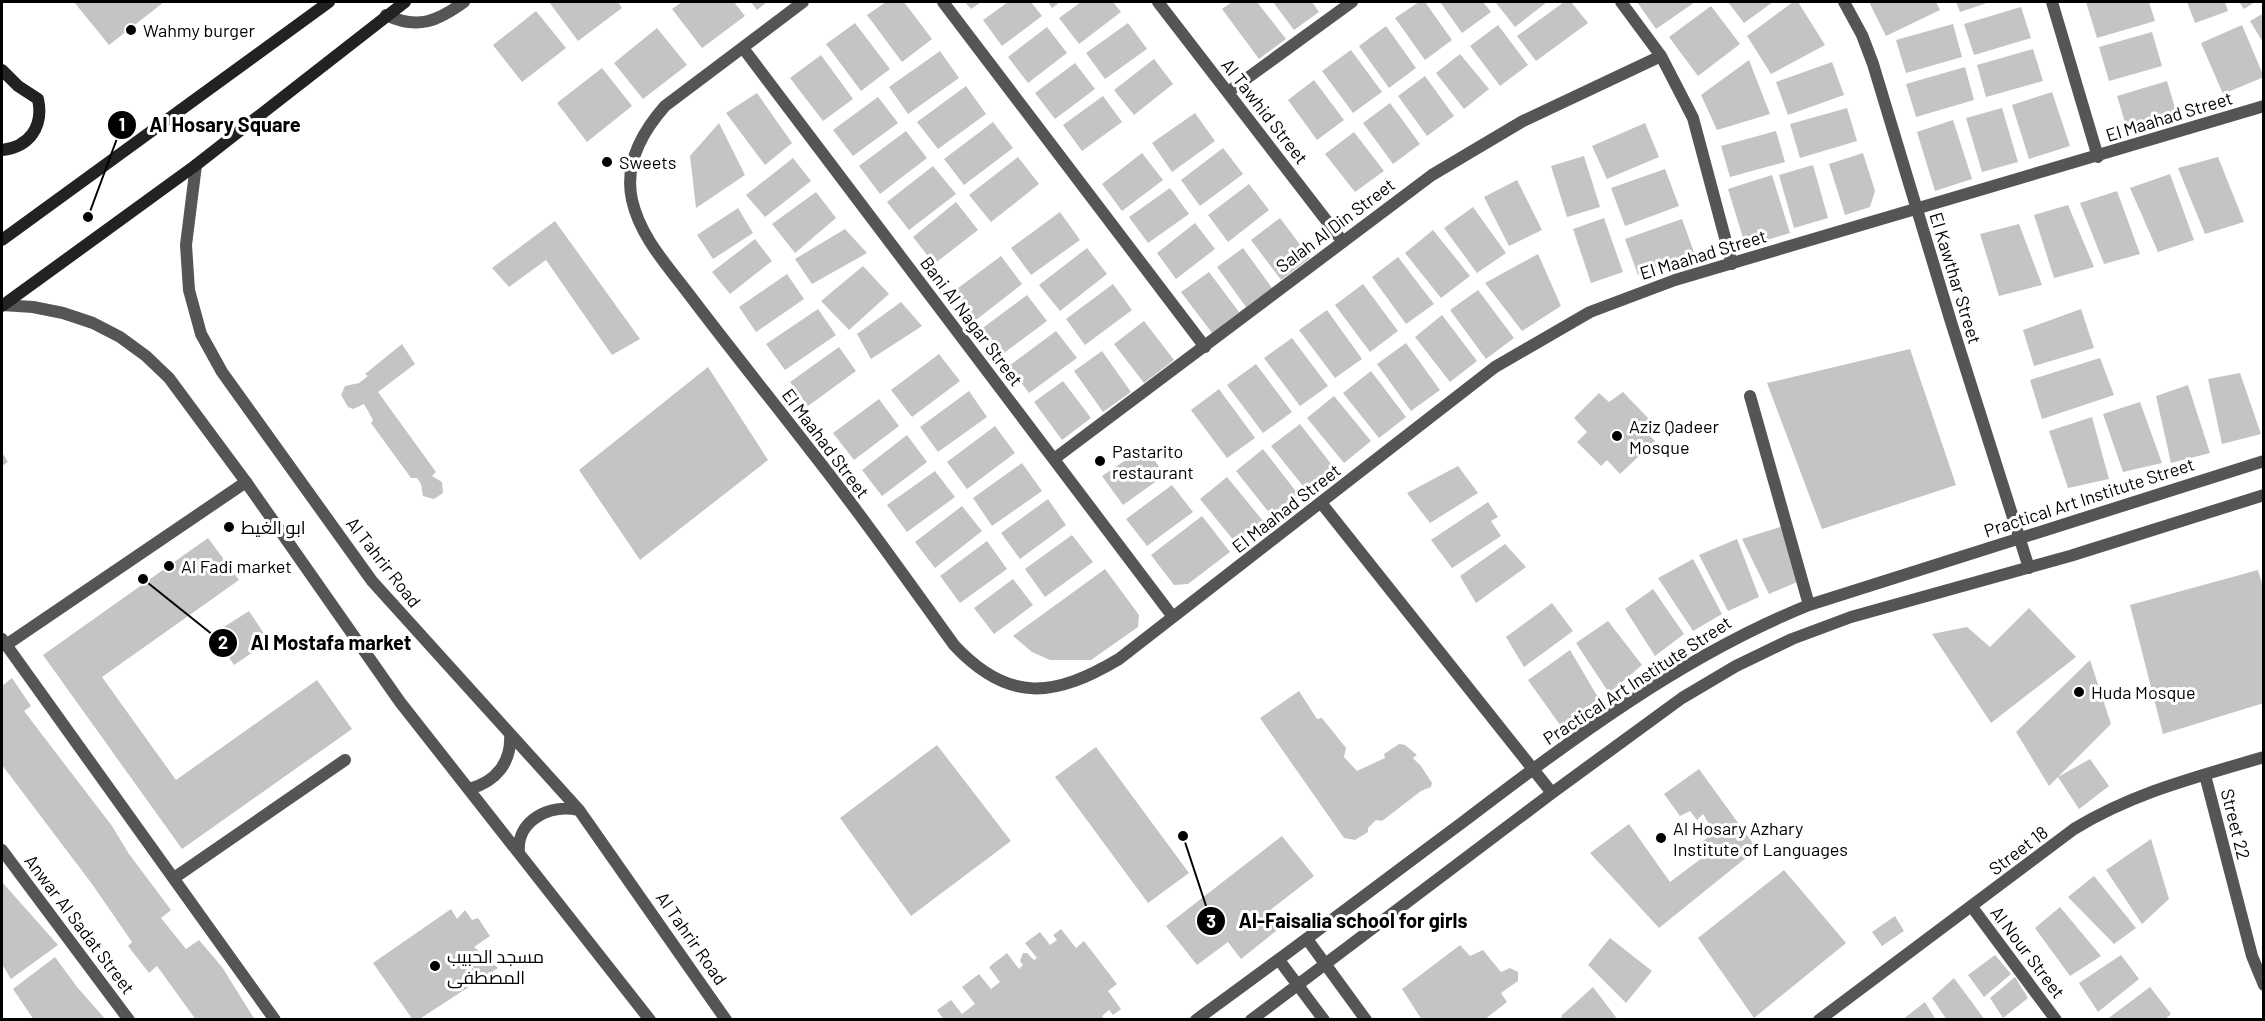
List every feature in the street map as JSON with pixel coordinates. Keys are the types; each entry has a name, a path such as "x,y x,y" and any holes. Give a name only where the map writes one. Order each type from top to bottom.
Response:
{"main road":[{"path":"2,240 329,2"},
{"path":"2,306 196,165 405,2"},
{"path":"2,70 18,86 38,99 40,110 36,130 21,145 2,150"}],"street":[{"path":"386,15 400,22 429,22 443,17 464,2"},
{"name":"El Maahad Street","path":"803,2 665,106 648,125 634,156 630,172 631,198 638,223 722,339 813,453 954,645 971,663 992,678 1016,686 1041,689 1066,685 1089,676 1119,658 1322,504 1449,401 1494,368 1590,312 1633,294 2264,106"},
{"path":"943,2 1205,347"},
{"name":"Al Tawhid Street","path":"1158,2 1343,242"},
{"path":"1228,92 1352,2"},
{"path":"1621,2 1661,56 1694,118 1732,264"},
{"name":"El Kawthar Street","path":"1844,2 1862,34 1873,64 1915,209 2030,568"},
{"path":"2052,2 2098,157"},
{"name":"Bani Al Nagar Street","path":"742,48 1173,617"},
{"name":"Salah Al Din Street","path":"1054,459 1432,176 1479,146 1523,122 1661,56"},
{"name":"Al Tahrir Road","path":"196,165 186,245 189,290 201,334 217,362 372,581 579,810 726,1020"},
{"path":"2,306 33,307 63,313 93,323 137,350 169,378 246,482 400,702 650,1020"},
{"path":"1750,396 1809,605"},
{"name":"Practical Art Institute Street","path":"1196,1020 1533,769 1711,650 1763,623 1809,605 2264,461"},
{"path":"246,482 4,642 275,1020"},
{"path":"1251,1020 1682,698 1736,666 1792,639 1912,599 2030,568 2264,495"},
{"path":"1322,504 1552,793"},
{"path":"469,789 487,782 502,768 511,748 510,734"},
{"name":"Street 18","path":"1819,1020 2074,830 2105,811 2138,795 2264,757"},
{"path":"174,878 345,760"},
{"name":"Street 22","path":"2205,775 2252,956 2264,985"},
{"path":"519,854 522,835 533,819 550,810 579,810"},
{"name":"Anwar Al Sadat Street","path":"2,850 129,1020"},
{"name":"Al Nour Street","path":"1972,907 2056,1020"},
{"path":"1307,939 1366,1020"},
{"path":"1279,960 1324,1020"},
{"path":"1834,1009 1842,1020"}],"building":[{"path":"74,2 164,2 109,45"},
{"path":"549,2 618,2 622,8 578,41"},
{"path":"682,2 734,2 745,16 702,48 672,9"},
{"path":"751,2 767,2 757,10"},
{"path":"886,2 904,2 932,39 902,62 867,15"},
{"path":"965,2 981,2 971,9"},
{"path":"1008,2 1031,2 1042,16 1002,46 983,20"},
{"path":"1048,2 1060,2 1052,8"},
{"path":"1081,2 1113,2 1121,12 1079,44 1059,18"},
{"path":"1232,2 1257,2 1286,39 1259,59 1222,9"},
{"path":"1273,2 1312,2 1319,12 1294,30"},
{"path":"1419,2 1425,2 1452,40 1425,60 1395,18"},
{"path":"1440,2 1483,2 1491,12 1462,33"},
{"path":"1547,2 1515,27 1496,3"},
{"path":"1564,2 1571,2 1588,23 1536,61 1517,36"},
{"path":"1637,2 1695,2 1656,29"},
{"path":"1728,2 1773,2 1744,23"},
{"path":"1793,2 1798,2 1825,45 1771,74 1747,36"},
{"path":"1869,2 1936,2 1940,10 1886,36"},
{"path":"1956,2 1990,2 1960,12"},
{"path":"2086,2 2149,2 2155,21 2097,38"},
{"path":"2187,2 2225,2 2228,11 2195,23"},
{"path":"2239,2 2255,2 2244,9"},
{"path":"1711,6 1740,44 1698,76 1669,37"},
{"path":"2021,7 2031,38 1974,55 1964,24"},
{"path":"536,11 566,48 522,82 493,45"},
{"path":"2264,13 2264,44 2250,21"},
{"path":"855,23 890,69 861,91 826,44"},
{"path":"1128,23 1147,49 1105,79 1086,53"},
{"path":"1953,24 1962,57 1906,73 1896,40"},
{"path":"1498,25 1528,65 1500,86 1470,46"},
{"path":"2242,25 2264,77 2223,94 2201,43"},
{"path":"1386,26 1416,68 1389,88 1359,46"},
{"path":"1047,27 1067,53 1028,83 1008,57"},
{"path":"657,28 687,65 643,99 614,63"},
{"path":"2152,32 2162,66 2109,81 2099,47"},
{"path":"2033,49 2043,81 1986,97 1977,65"},
{"path":"1351,50 1382,92 1353,113 1322,71"},
{"path":"940,51 959,78 908,114 889,87"},
{"path":"1460,54 1489,89 1464,109 1436,73"},
{"path":"821,55 853,99 823,121 790,78"},
{"path":"1154,59 1173,84 1134,115 1114,90"},
{"path":"1749,60 1770,114 1717,130 1701,95"},
{"path":"1832,62 1844,95 1788,115 1776,82"},
{"path":"1075,63 1095,89 1055,119 1035,93"},
{"path":"1965,67 1974,100 1916,117 1906,84"},
{"path":"602,68 632,106 587,142 557,103"},
{"path":"1425,76 1454,116 1427,136 1398,96"},
{"path":"1314,80 1344,120 1317,140 1288,100"},
{"path":"2167,81 2178,118 2128,132 2117,96"},
{"path":"966,86 986,114 938,149 917,122"},
{"path":"2052,92 2070,146 2029,159 2012,105"},
{"path":"757,93 792,143 765,165 726,113"},
{"path":"1103,96 1122,122 1082,151 1063,125"},
{"path":"878,97 898,123 853,156 833,130"},
{"path":"1390,103 1420,144 1393,164 1363,123"},
{"path":"1847,108 1857,141 1800,158 1790,124"},
{"path":"2002,108 2018,162 1982,172 1966,118"},
{"path":"1195,113 1215,141 1172,172 1152,143"},
{"path":"1953,120 1972,179 1935,191 1917,132"},
{"path":"993,122 1013,148 964,185 944,159"},
{"path":"719,123 745,175 696,208 690,156"},
{"path":"1645,123 1659,157 1607,179 1592,146"},
{"path":"906,131 927,158 880,194 859,166"},
{"path":"1776,131 1785,162 1730,177 1721,146"},
{"path":"1354,132 1384,171 1355,192 1325,154"},
{"path":"1223,148 1243,174 1200,206 1181,180"},
{"path":"1142,153 1163,180 1122,211 1102,184"},
{"path":"1863,153 1875,191 1870,207 1845,215 1829,164"},
{"path":"1584,156 1600,207 1567,217 1551,166"},
{"path":"1018,157 1039,184 991,222 969,195"},
{"path":"2218,157 2244,222 2205,234 2178,168"},
{"path":"793,158 811,181 765,217 746,195"},
{"path":"1813,165 1828,218 1794,228 1779,175"},
{"path":"933,166 956,194 909,230 887,202"},
{"path":"1665,169 1679,206 1625,226 1611,188"},
{"path":"2170,174 2194,240 2158,252 2130,188"},
{"path":"1772,175 1790,233 1757,243 1743,238 1728,189"},
{"path":"1517,180 1542,230 1509,246 1484,197"},
{"path":"1249,184 1269,210 1228,242 1208,215"},
{"path":"1170,188 1189,214 1148,243 1129,217"},
{"path":"2117,191 2140,254 2104,264 2080,203"},
{"path":"816,192 836,218 795,253 772,224"},
{"path":"956,202 978,230 934,264 913,237"},
{"path":"2068,205 2094,267 2054,278 2034,215"},
{"path":"1473,207 1506,253 1477,273 1444,228"},
{"path":"738,208 753,233 713,259 697,235"},
{"path":"1060,212 1080,240 1031,275 1011,248"},
{"path":"1280,218 1310,258 1281,280 1251,240"},
{"path":"1604,218 1623,272 1591,283 1573,229"},
{"path":"1682,219 1695,255 1638,275 1625,239"},
{"path":"555,221 640,339 612,355 546,260 509,287 492,268"},
{"path":"1195,223 1215,249 1176,279 1157,253"},
{"path":"2019,224 2042,285 1999,296 1980,234"},
{"path":"845,229 867,253 812,284 795,259"},
{"path":"1433,230 1470,276 1441,298 1405,253"},
{"path":"755,239 772,261 730,294 712,272"},
{"path":"1087,248 1107,274 1060,311 1039,285"},
{"path":"1243,248 1272,288 1246,307 1217,267"},
{"path":"1538,254 1561,306 1522,331 1485,283"},
{"path":"1001,256 1022,284 976,320 954,291"},
{"path":"1398,257 1434,304 1406,324 1372,277"},
{"path":"863,266 889,294 849,330 821,301"},
{"path":"1209,272 1239,312 1212,333 1181,292"},
{"path":"787,274 804,299 756,332 739,307"},
{"path":"1113,284 1132,310 1085,345 1066,319"},
{"path":"1363,284 1398,331 1370,352 1335,305"},
{"path":"1478,290 1514,338 1486,359 1450,310"},
{"path":"1027,295 1047,321 1000,356 980,330"},
{"path":"901,302 922,326 871,359 857,334"},
{"path":"818,309 836,335 785,370 766,344"},
{"path":"2081,309 2094,348 2034,366 2023,330"},
{"path":"1327,310 1362,359 1335,378 1299,330"},
{"path":"1442,315 1477,361 1450,382 1415,337"},
{"path":"1144,321 1174,360 1144,383 1114,344"},
{"path":"1056,331 1077,358 1029,393 1009,366"},
{"path":"1292,338 1328,386 1300,406 1264,358"},
{"path":"1406,343 1440,390 1411,411 1377,364"},
{"path":"402,344 415,364 378,392 436,472 432,476 442,482 443,493 434,499 423,496 421,484 417,478 411,478 371,423 373,420 364,404 353,409 348,407 341,395 345,386 359,383 368,376 365,374"},
{"path":"839,347 856,371 808,406 790,382"},
{"path":"1910,349 1956,485 1822,529 1767,383"},
{"path":"1102,351 1131,392 1103,412 1074,371"},
{"path":"939,354 960,381 912,417 891,390"},
{"path":"2100,358 2114,395 2042,419 2030,380"},
{"path":"1256,364 1292,412 1263,433 1227,385"},
{"path":"708,367 768,460 640,560 579,470"},
{"path":"1371,371 1406,417 1379,438 1343,393"},
{"path":"2240,373 2261,434 2222,444 2208,379"},
{"path":"1063,381 1091,418 1062,440 1034,402"},
{"path":"2188,385 2210,453 2171,463 2156,396"},
{"path":"1219,389 1255,438 1227,458 1191,410"},
{"path":"969,391 987,417 938,452 920,427"},
{"name":"Aziz Qadeer Mosque","path":"1623,392 1649,419 1641,427 1655,441 1620,474 1607,460 1601,466 1577,442 1587,432 1574,418 1599,393 1609,402"},
{"path":"1334,396 1371,441 1344,463 1307,418"},
{"path":"879,399 899,426 854,460 833,433"},
{"path":"2140,402 2162,463 2123,472 2103,414"},
{"path":"2092,417 2109,479 2068,488 2049,431"},
{"path":"1300,424 1335,469 1307,491 1271,446"},
{"path":"995,426 1015,453 967,489 947,462"},
{"path":"907,435 927,462 882,496 862,470"},
{"path":"1145,447 1165,475 1123,505 1102,476"},
{"path":"1263,449 1298,494 1271,515 1236,471"},
{"path":"2,452 8,462 2,466"},
{"path":"1022,463 1042,491 992,526 973,498"},
{"path":"1458,466 1478,493 1430,523 1407,493"},
{"path":"935,471 955,497 907,532 887,505"},
{"path":"1227,477 1263,521 1235,542 1200,499"},
{"path":"1172,485 1193,512 1147,546 1126,519"},
{"path":"1048,499 1066,525 1020,559 1001,533"},
{"path":"1488,502 1498,517 1491,521 1501,536 1452,568 1431,540"},
{"path":"962,506 982,531 935,568 915,542"},
{"path":"1202,516 1230,552 1188,584 1174,585 1151,555"},
{"path":"1783,526 1797,582 1769,594 1742,539"},
{"path":"1072,535 1093,562 1045,597 1025,569"},
{"path":"208,538 239,580 102,677 176,780 317,680 352,729 182,849 43,655"},
{"path":"1737,539 1759,597 1728,611 1699,555"},
{"path":"987,541 1007,569 960,603 940,576"},
{"path":"1505,544 1526,567 1476,603 1460,576"},
{"path":"1693,559 1722,614 1693,631 1658,578"},
{"path":"1105,569 1139,615 1138,627 1091,660 1050,660 1032,652 1013,636"},
{"path":"2258,570 2264,590 2264,703 2163,734 2130,605"},
{"path":"1013,579 1033,605 994,634 974,608"},
{"path":"1653,589 1684,634 1655,656 1625,609"},
{"path":"1552,603 1573,631 1524,667 1506,637"},
{"path":"2029,608 2076,657 1991,723 1932,634 1967,627 1990,647"},
{"path":"249,611 269,641 234,665 213,634"},
{"path":"1608,621 1642,665 1609,693 1576,643"},
{"path":"1570,650 1599,699 1560,725 1528,680"},
{"name":"Huda Mosque","path":"2090,660 2111,724 2049,786 2016,732"},
{"path":"12,678 31,706 24,711 112,826 129,854 171,910 161,918 186,949 199,940 222,967 255,1020 196,1020 157,966 149,973 128,946 132,942 92,884 2,765 2,686"},
{"path":"1299,691 1317,719 1322,718 1346,748 1344,757 1357,771 1385,758 1384,754 1399,744 1405,745 1417,755 1413,758 1432,783 1431,787 1421,791 1382,821 1376,820 1368,828 1368,832 1355,840 1344,838 1260,718"},
{"path":"937,745 1011,841 911,916 840,818"},
{"path":"1096,747 1189,873 1148,903 1055,777"},
{"path":"2090,759 2109,786 2079,809 2058,777"},
{"path":"1699,769 1757,849 1659,928 1590,853 1629,824 1670,882 1710,852 1702,842 1711,835 1703,829 1709,824 1703,814 1697,820 1690,811 1680,816 1664,794"},
{"path":"1282,836 1314,876 1269,911 1281,927 1241,959 1228,942 1197,965 1166,926"},
{"path":"2151,839 2169,899 2142,924 2106,870"},
{"path":"1784,870 1846,943 1754,1018 1698,938"},
{"path":"2094,876 2136,928 2114,944 2068,897"},
{"path":"2,882 58,945 11,979 2,964"},
{"path":"2060,907 2101,956 2070,976 2035,928"},
{"name":"مسجد الحبيب المصطفى","path":"451,909 457,919 465,910 472,920 478,918 490,936 474,947 498,968 418,1020 413,1020 373,963"},
{"path":"1895,916 1904,931 1882,946 1872,932"},
{"path":"1061,929 1076,948 1084,941 1117,984 1108,991 1121,1009 1113,1015 1109,1010 1102,1016 1105,1020 944,1020 937,1010 951,1000 962,1014 975,1004 962,987 979,974 991,989 1000,982 989,967 1007,953 1019,969 1023,965 1020,961 1023,953 1027,953 1034,960 1037,958 1025,943 1040,932 1050,945 1057,940 1053,935"},
{"path":"1610,938 1652,971 1626,1003 1588,965"},
{"path":"1460,945 1470,956 1483,950 1501,972 1510,968 1518,972 1518,981 1501,993 1507,1002 1484,1020 1422,1020 1402,989"},
{"path":"1995,955 2011,974 1984,997 1968,975"},
{"path":"2121,955 2139,979 2098,1012 2079,983"},
{"path":"55,957 106,1020 34,1020 13,989"},
{"path":"2015,977 2028,998 2003,1018 1990,998"},
{"path":"1954,978 1985,1020 1947,1020 1932,998"},
{"path":"1593,987 1618,1020 1563,1020 1561,1016"},
{"path":"2150,987 2171,1014 2164,1020 2106,1020"},
{"path":"1925,1002 1936,1020 1902,1020"}],"place":[{"name":"Wahmy burger","path":"131,30"},
{"name":"Sweets","path":"607,162"},
{"name":"Al Hosary Square","path":"88,217"},
{"name":"Aziz Qadeer Mosque","path":"1617,436"},
{"name":"Pastarito restaurant","path":"1100,461"},
{"name":"ابو الغيط","path":"229,527"},
{"name":"Al Fadi market","path":"169,566"},
{"name":"Al Mostafa market","path":"143,579"},
{"name":"Huda Mosque","path":"2079,692"},
{"name":"Al-Faisalia school for girls","path":"1183,836"},
{"name":"Al Hosary Azhary Institute of Languages","path":"1661,838"},
{"name":"مسجد الحبيب المصطفى","path":"435,966"}]}
